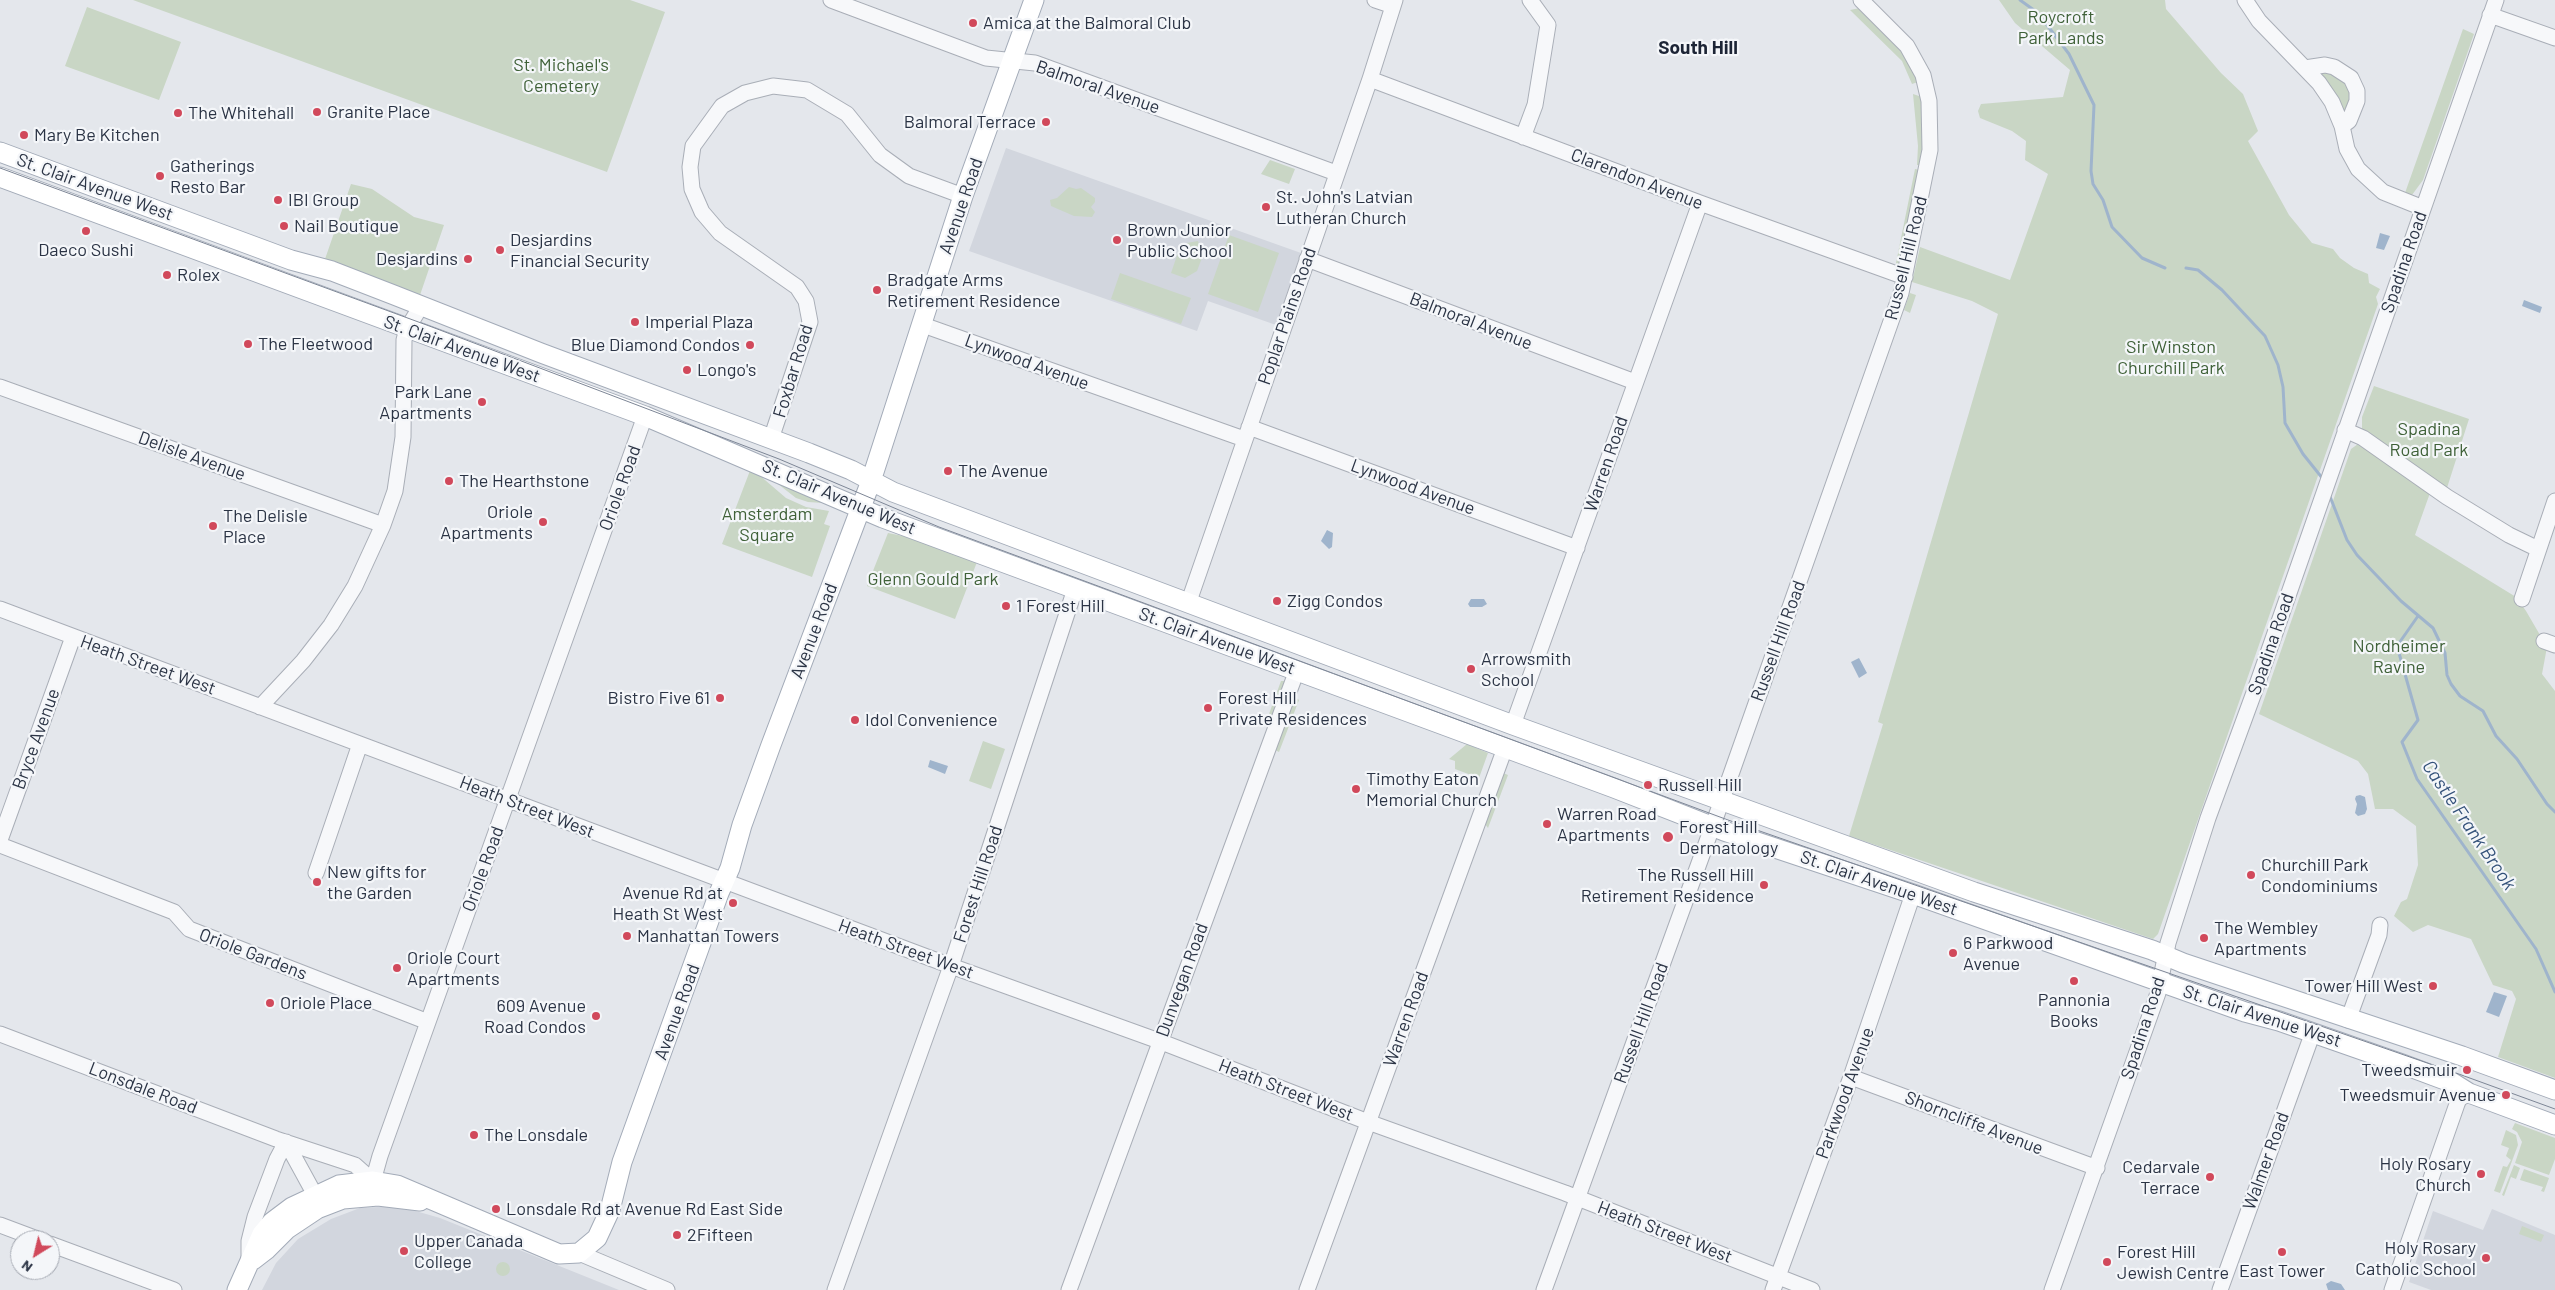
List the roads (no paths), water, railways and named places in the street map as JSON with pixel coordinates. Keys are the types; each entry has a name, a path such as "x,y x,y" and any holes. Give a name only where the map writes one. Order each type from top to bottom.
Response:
{"main road":[{"name":"Avenue Road","path":"579,1253 591,1244 604,1225 622,1162 725,881 792,688 871,481 923,325 963,196 1034,0"},
{"name":"St. Clair Avenue West","path":"0,152 282,256 332,271 851,470 893,492 1188,604 1383,674 1513,725 1974,892 2348,1020 2462,1056 2555,1090"},
{"name":"St. Clair Avenue West","path":"0,178 645,416 861,508 1712,826 2313,1032 2452,1083 2470,1093 2555,1125"},
{"path":"1373,700 1383,674"},
{"path":"237,1290 262,1234 272,1222 292,1207 314,1195 339,1185 373,1181 396,1185 548,1250 564,1255 579,1253"},
{"path":"250,1262 266,1250 287,1229 317,1209 368,1190 373,1181"},
{"path":"344,1199 378,1196 434,1202"}],"street":[{"name":"Balmoral Avenue","path":"830,0 986,58 1035,63 1336,172"},
{"path":"1375,0 1394,3"},
{"path":"1523,137 1535,105 1548,25 1530,0"},
{"name":"Russell Hill Road","path":"1544,1290 1722,800 1901,293 1905,277 1930,150 1929,101 1923,75 1911,53 1898,36 1861,0"},
{"path":"2245,0 2259,21 2305,68 2332,102 2342,126 2351,159 2369,181 2383,192 2423,208"},
{"name":"Spadina Road","path":"2052,1290 2097,1168 2160,981 2165,956 2208,818 2276,630 2496,0"},
{"name":"Poplar Plains Road","path":"1188,604 1336,172 1370,79 1394,3"},
{"path":"2490,15 2555,38"},
{"path":"2305,68 2325,65 2334,67 2351,78 2357,91 2357,101 2349,121 2342,126"},
{"name":"Clarendon Avenue","path":"1370,79 1700,203 1905,277"},
{"name":"Foxbar Road","path":"771,439 810,322 807,307 797,287 720,233 702,212 692,189 690,167 693,146 722,106 745,93 773,86 807,90 847,114 880,155 909,176 963,196"},
{"name":"Warren Road","path":"1513,725 1700,203"},
{"name":"Balmoral Avenue","path":"1307,259 1635,382"},
{"path":"260,707 303,661 331,625 354,586 383,525 395,491 403,437 404,350 407,329 421,306"},
{"name":"Lynwood Avenue","path":"923,325 1246,433 1577,548"},
{"name":"Delisle Avenue","path":"0,386 383,525"},
{"name":"Oriole Road","path":"373,1181 380,1156 645,416"},
{"path":"2345,430 2363,438 2462,506 2510,535 2538,549"},
{"path":"2522,599 2555,502"},
{"name":"Forest Hill Road","path":"835,1290 951,966 1075,589"},
{"name":"Heath Street West","path":"0,609 951,966 1159,1041 1368,1122 1578,1198 1776,1283 1812,1290"},
{"name":"Bryce Avenue","path":"0,840 72,637"},
{"name":"Dunvegan Road","path":"1069,1290 1297,670"},
{"path":"316,873 360,744"},
{"name":"Warren Road","path":"1307,1290 1505,748"},
{"name":"Oriole Gardens","path":"0,845 174,912 189,930 428,1022"},
{"name":"Parkwood Avenue","path":"1776,1283 1851,1077 1913,894"},
{"path":"2348,1020 2380,925"},
{"name":"Walmer Road","path":"2220,1290 2313,1032"},
{"name":"Lonsdale Road","path":"0,1034 286,1142 355,1165 373,1181"},
{"name":"Shorncliffe Avenue","path":"1851,1077 2097,1168"},
{"path":"2392,1290 2457,1104 2459,1099 2470,1093"},
{"path":"250,1262 249,1241 266,1186 286,1142"},
{"path":"286,1142 314,1195"},
{"path":"0,1225 13,1230"},
{"path":"60,1248 174,1290"},
{"path":"579,1253 666,1290"}],"water":[{"path":"2380,233 2390,236 2384,250 2376,248"},
{"path":"2524,300 2542,307 2540,313 2522,306"},
{"path":"1327,530 1333,533 1332,547 1329,549 1321,541"},
{"path":"1471,599 1484,599 1487,604 1482,607 1470,607 1468,604"},
{"path":"1859,658 1867,673 1859,678 1851,662"},
{"path":"930,760 948,766 945,774 928,767"},
{"path":"2356,796 2365,797 2367,809 2365,814 2358,816 2355,813 2357,804 2355,799"},
{"path":"2494,992 2507,996 2499,1017 2486,1012"},
{"path":"2331,1281 2341,1284 2345,1290 2328,1290 2326,1284"}],"waterway":[{"name":"Castle Frank Brook","path":"2020,0 2038,13 2069,54 2094,105 2091,171 2093,184 2103,200 2112,227 2142,258 2165,268"},
{"name":"Castle Frank Brook","path":"2186,268 2198,270 2222,290 2265,336 2278,365 2283,387 2285,423 2303,454 2323,479"},
{"name":"Castle Frank Brook","path":"2329,494 2347,540 2357,555 2401,601 2433,628 2445,653 2447,675 2451,684 2460,696 2483,711 2496,736 2517,759 2547,804 2555,812"},
{"name":"Castle Frank Brook","path":"2418,616 2397,646 2418,720 2402,742 2417,779 2536,949 2555,992"}],"tram line":[{"path":"0,168 432,327 779,459 939,527 1728,820 2555,1109"}],"place":[{"name":"Amica at the Balmoral Club","path":"973,23"},
{"name":"Granite Place","path":"317,112"},
{"name":"The Whitehall","path":"178,113"},
{"name":"Balmoral Terrace","path":"1046,122"},
{"name":"Mary Be Kitchen","path":"24,135"},
{"name":"Gatherings Resto Bar","path":"160,176"},
{"name":"IBI Group","path":"278,200"},
{"name":"St. John's Latvian Lutheran Church","path":"1266,207"},
{"name":"Nail Boutique","path":"284,226"},
{"name":"Daeco Sushi","path":"86,231"},
{"name":"Brown Junior Public School","path":"1117,240"},
{"name":"Desjardins Financial Security","path":"500,250"},
{"name":"Desjardins","path":"468,259"},
{"name":"Rolex","path":"167,275"},
{"name":"Bradgate Arms Retirement Residence","path":"877,290"},
{"name":"Imperial Plaza","path":"635,322"},
{"name":"The Fleetwood","path":"248,344"},
{"name":"Blue Diamond Condos","path":"750,345"},
{"name":"Longo's","path":"687,370"},
{"name":"Park Lane Apartments","path":"482,402"},
{"name":"The Avenue","path":"948,471"},
{"name":"The Hearthstone","path":"449,481"},
{"name":"Oriole Apartments","path":"543,522"},
{"name":"The Delisle Place","path":"213,526"},
{"name":"Zigg Condos","path":"1277,601"},
{"name":"1 Forest Hill","path":"1006,606"},
{"name":"Arrowsmith School","path":"1471,669"},
{"name":"Bistro Five 61","path":"720,698"},
{"name":"Forest Hill Private Residences","path":"1208,708"},
{"name":"Idol Convenience","path":"855,720"},
{"name":"Russell Hill","path":"1648,785"},
{"name":"Timothy Eaton Memorial Church","path":"1356,789"},
{"name":"Warren Road Apartments","path":"1547,824"},
{"name":"Forest Hill Dermatology","path":"1668,837"},
{"name":"Churchill Park Condominiums","path":"2251,875"},
{"name":"New gifts for the Garden","path":"317,882"},
{"name":"The Russell Hill Retirement Residence","path":"1764,885"},
{"name":"Avenue Rd at Heath St West","path":"733,903"},
{"name":"Manhattan Towers","path":"627,936"},
{"name":"The Wembley Apartments","path":"2204,938"},
{"name":"6 Parkwood Avenue","path":"1953,953"},
{"name":"Oriole Court Apartments","path":"397,968"},
{"name":"Pannonia Books","path":"2074,981"},
{"name":"Tower Hill West","path":"2433,986"},
{"name":"Oriole Place","path":"270,1003"},
{"name":"609 Avenue Road Condos","path":"596,1016"},
{"name":"Tweedsmuir","path":"2467,1070"},
{"name":"Tweedsmuir Avenue","path":"2506,1095"},
{"name":"The Lonsdale","path":"474,1135"},
{"name":"Holy Rosary Church","path":"2481,1174"},
{"name":"Cedarvale Terrace","path":"2210,1177"},
{"name":"Lonsdale Rd at Avenue Rd East Side","path":"496,1209"},
{"name":"2Fifteen","path":"677,1235"},
{"name":"Upper Canada College","path":"404,1251"},
{"name":"East Tower","path":"2282,1252"},
{"name":"Holy Rosary Catholic School","path":"2486,1258"},
{"name":"Forest Hill Jewish Centre","path":"2107,1262"}],"district":[{"name":"South Hill","path":"1698,48"}],"park label":[{"name":"Roycroft Park Lands","path":"2061,27"},
{"name":"St. Michael's Cemetery","path":"561,75"},
{"name":"Sir Winston Churchill Park","path":"2171,357"},
{"name":"Spadina Road Park","path":"2429,439"},
{"name":"Amsterdam Square","path":"767,524"},
{"name":"Glenn Gould Park","path":"933,579"},
{"name":"Nordheimer Ravine","path":"2399,656"}]}
